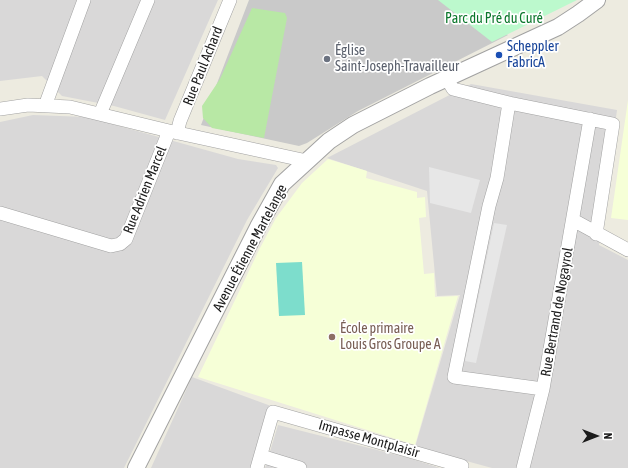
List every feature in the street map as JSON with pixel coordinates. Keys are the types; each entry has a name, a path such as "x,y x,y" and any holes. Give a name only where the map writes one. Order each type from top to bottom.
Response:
{"street":[{"path":"45,106 84,0"},
{"path":"100,114 148,0"},
{"name":"Rue Paul Achard","path":"173,132 180,121 230,0"},
{"name":"Avenue Étienne Martelange","path":"136,468 261,222 282,184 329,141 353,125 558,26 597,0"},
{"path":"447,79 453,88 508,103 613,124 596,234"},
{"name":"Rue Bertrand de Nogayrol","path":"508,103 497,178 489,206 454,377 544,389 590,119"},
{"path":"0,109 28,105 70,107 173,132 307,160"},
{"name":"Rue Adrien Marcel","path":"0,214 111,246 120,244 126,239 173,132"},
{"path":"573,220 596,234 628,250"},
{"path":"523,468 544,389"},
{"name":"Impasse Montplaisir","path":"259,462 274,412 462,466 461,468"},
{"path":"259,462 300,468"}],"shaded area":[{"path":"0,0 218,0 165,120 114,106 62,96 42,76 0,81"},
{"path":"249,0 456,0 508,35 358,111 307,143 299,146 201,125"},
{"path":"471,84 617,110 599,245 628,260 628,468 492,468 415,447 460,295 437,296 427,191 327,158"},
{"path":"628,100 628,220 611,218"},
{"path":"33,115 87,117 238,159 276,165 278,168 247,220 124,468 0,468 0,122"},
{"name":"École primaire Louis Gros Groupe A","path":"328,159 367,171 366,178 417,192 417,198 425,197 426,217 419,218 424,274 434,273 435,297 458,296 415,445 198,377 276,218 302,183"},
{"path":"429,167 480,180 471,213 430,203"},
{"path":"494,223 507,225 476,363 465,361"},
{"path":"302,262 305,315 279,316 276,263"},
{"path":"192,377 271,406 252,468 151,468"},
{"path":"278,425 409,458 440,468 265,468"}],"green space":[{"name":"Parc du Pré du Curé","path":"438,0 577,0 492,42"},
{"path":"252,8 285,13 287,18 264,138 212,128 203,118 202,106 220,79"}],"place":[{"name":"Scheppler FabricA","path":"499,55"},
{"name":"Église Saint-Joseph-Travailleur","path":"327,59"},
{"name":"École primaire Louis Gros Groupe A","path":"332,337"}]}
